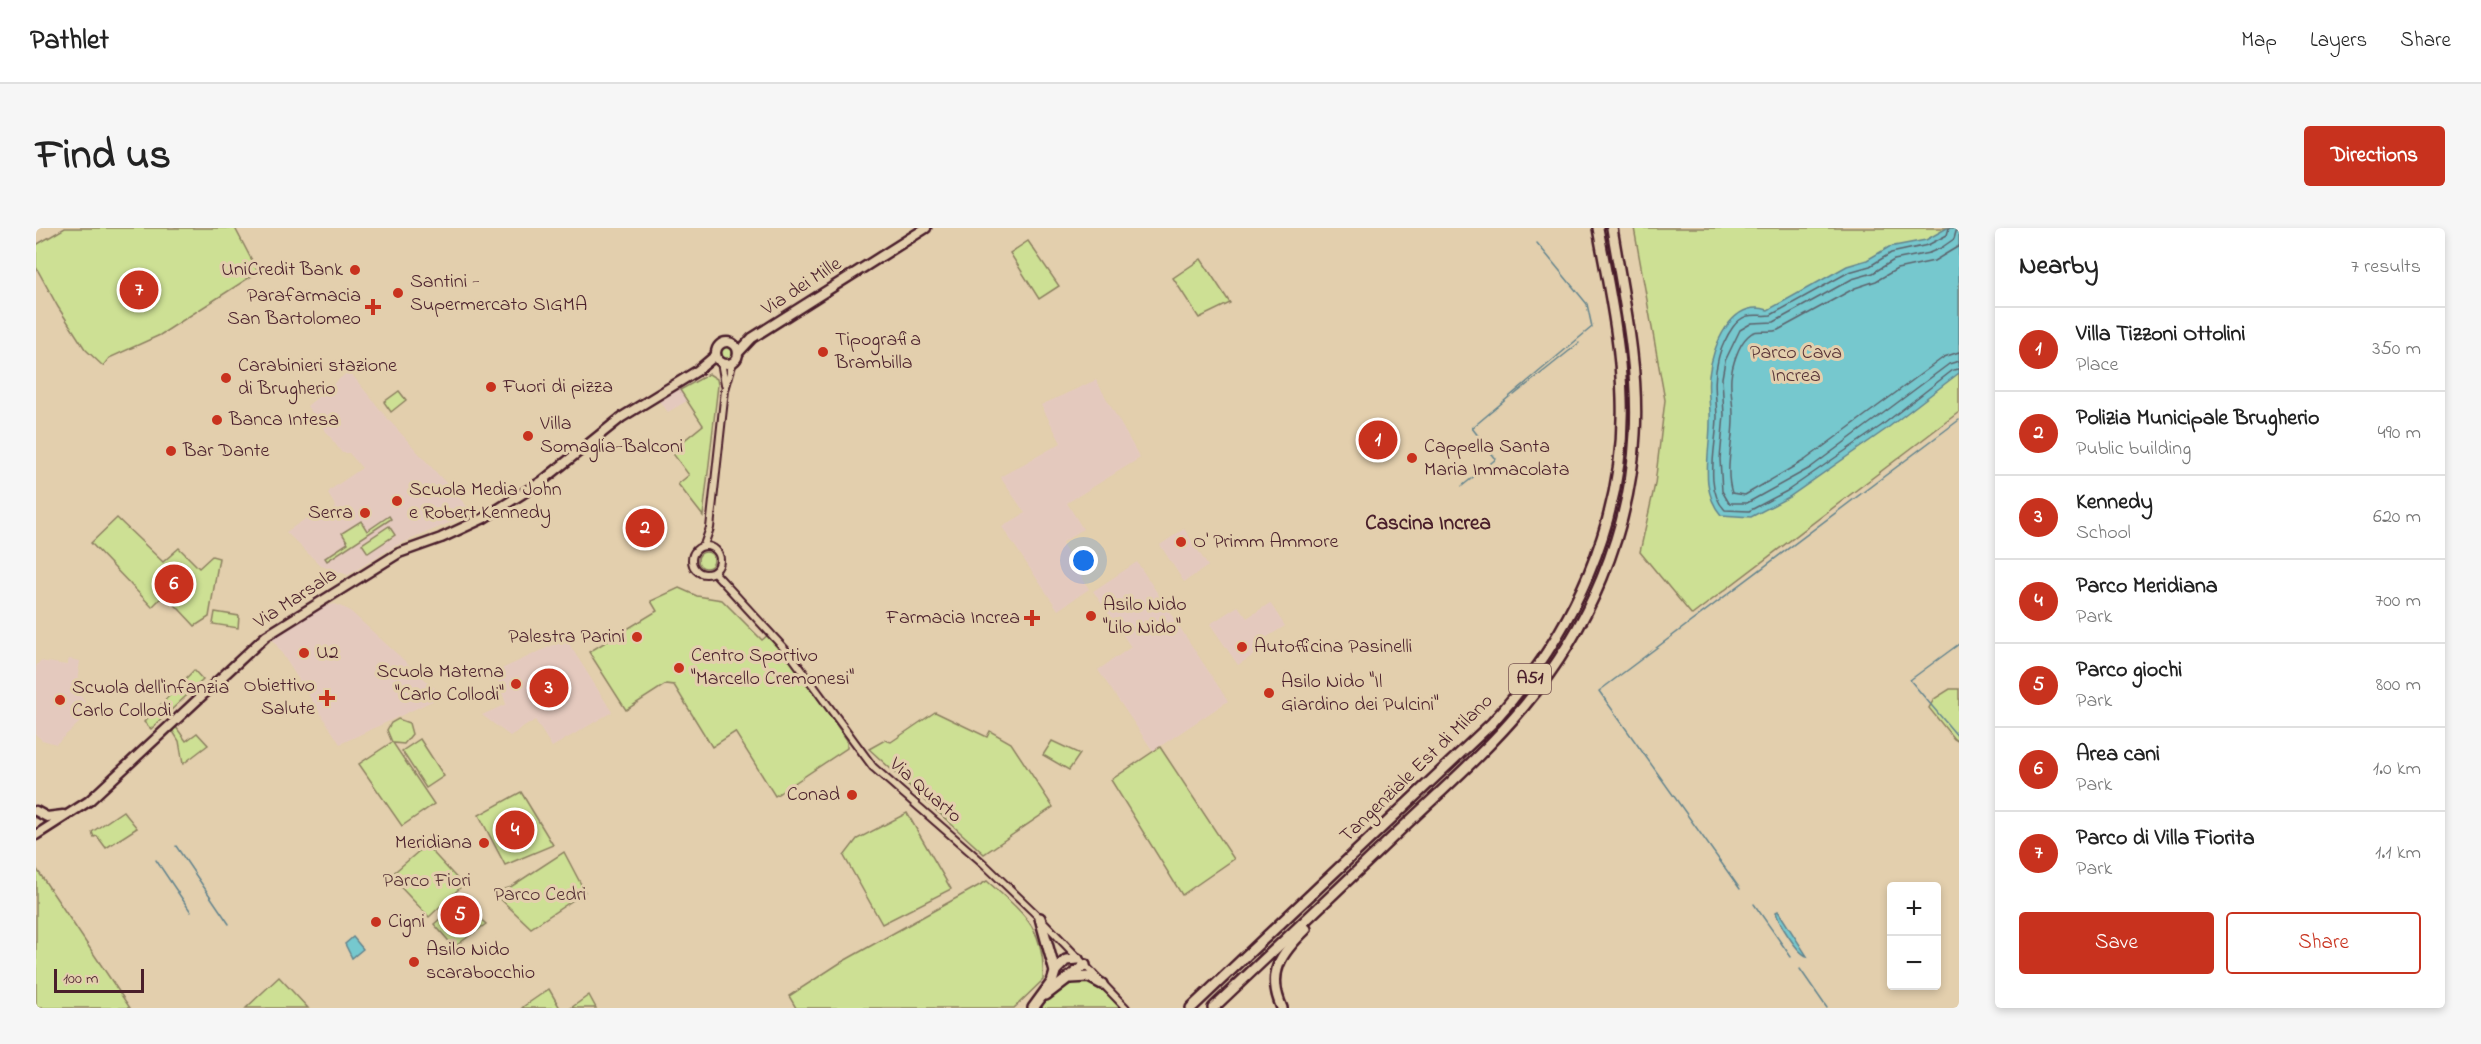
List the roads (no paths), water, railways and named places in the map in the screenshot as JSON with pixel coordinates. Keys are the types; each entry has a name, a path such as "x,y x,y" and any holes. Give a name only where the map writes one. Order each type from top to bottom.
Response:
{"highway":[{"name":"Tangenziale Est di Milano","path":"1191,1008 1492,723 1536,670 1574,609 1590,575 1603,536 1617,479 1622,432 1619,357 1598,228"},
{"name":"Tangenziale Est di Milano","path":"1213,1008 1481,753 1524,706 1569,644 1605,573 1627,498 1636,422 1632,355 1612,228"},
{"path":"1282,1008 1275,984 1282,956 1347,881"},
{"path":"1036,1004 1053,981 1055,971 1040,918"},
{"path":"1055,971 1066,960 1082,962"},
{"path":"1036,1004 1069,979 1082,962"},
{"path":"1185,1008 1236,964"},
{"path":"1069,979 1089,977 1102,984"}],"main road":[{"name":"Via dei Mille","path":"904,241 920,228"},
{"name":"Via dei Mille","path":"738,353 749,341 926,228"},
{"name":"Via dei Mille","path":"733,343 749,341"},
{"path":"721,343 733,343 738,353 733,362 727,364 719,360 716,348 721,343"},
{"name":"Via Marsala","path":"36,835 89,801 267,636 399,553 441,538 484,518 542,482 622,417 719,360"},
{"path":"36,811 52,817 69,814"}],"street":[{"path":"719,360 725,390"},
{"path":"710,528 720,559 716,569 702,574 692,566 692,558 694,551 704,545 710,528 725,390 733,362"},
{"path":"704,545 718,551"},
{"name":"Via Quarto","path":"716,569 797,662 873,767 982,863 1040,918 1126,1008"}],"water":[{"path":"1947,228 1959,228 1959,373 1885,430 1789,497 1751,517 1721,515 1714,505 1708,483 1709,382 1714,352 1726,328 1744,311 1755,308 1768,310 1847,266 1867,260 1889,247 1926,240"},
{"path":"513,827 520,830 523,837 520,844 513,847 506,844 503,837 506,830"},
{"path":"1778,911 1807,956 1799,950 1784,930 1776,912"},
{"path":"353,937 363,949 352,958 345,944"}],"waterway":[{"path":"1462,486 1496,459 1472,428 1592,327 1587,304 1537,243"},
{"path":"1514,395 1579,343"},
{"path":"1740,889 1599,691 1959,420"},
{"path":"1959,644 1910,680 1959,738"},
{"path":"176,846 229,924"},
{"path":"156,860 191,912"},
{"path":"1754,904 1791,957"},
{"path":"1800,969 1827,1008"}],"place":[{"name":"UniCredit Bank","path":"355,270"},
{"name":"Parco di Villa Fiorita","path":"139,290"},
{"name":"Santini - Supermercato SIGMA","path":"398,293"},
{"name":"Parafarmacia San Bartolomeo","path":"373,307"},
{"name":"Tipografia Brambilla","path":"823,352"},
{"name":"Carabinieri stazione di Brugherio","path":"226,378"},
{"name":"Fuori di pizza","path":"491,387"},
{"name":"Banca Intesa","path":"217,420"},
{"name":"Villa Somaglia-Balconi","path":"528,436"},
{"name":"Villa Tizzoni Ottolini","path":"1378,440"},
{"name":"Bar Dante","path":"171,451"},
{"name":"Cappella Santa Maria Immacolata","path":"1412,458"},
{"name":"Scuola Media John e Robert Kennedy","path":"397,501"},
{"name":"Serra","path":"365,513"},
{"name":"Polizia Municipale Brugherio","path":"645,528"},
{"name":"O' Primm Ammore","path":"1181,542"},
{"name":"Area cani","path":"174,584"},
{"name":"Asilo Nido \"Lilo Nido\"","path":"1091,616"},
{"name":"Farmacia Increa","path":"1032,618"},
{"name":"Palestra Parini","path":"637,637"},
{"name":"Autofficina Pasinelli","path":"1242,647"},
{"name":"U2","path":"304,653"},
{"name":"Centro Sportivo \"Marcello Cremonesi\"","path":"679,668"},
{"name":"Scuola Materna \"Carlo Collodi\"","path":"516,684"},
{"name":"Kennedy","path":"549,688"},
{"name":"Asilo Nido \"Il Giardino dei Pulcini\"","path":"1269,693"},
{"name":"Obiettivo Salute","path":"327,698"},
{"name":"Scuola dell'infanzia Carlo Collodi","path":"60,700"},
{"name":"Conad","path":"852,795"},
{"name":"Parco Meridiana","path":"515,830"},
{"name":"Meridiana","path":"484,843"},
{"name":"Parco giochi","path":"460,915"},
{"name":"Cigni","path":"376,922"},
{"name":"Asilo Nido scarabocchio","path":"414,962"}],"district":[{"name":"Cascina Increa","path":"1428,524"}],"park label":[{"name":"Parco Cava Increa","path":"1796,364"},
{"name":"Parco Fiori","path":"427,881"},
{"name":"Parco Cedri","path":"540,895"}]}
